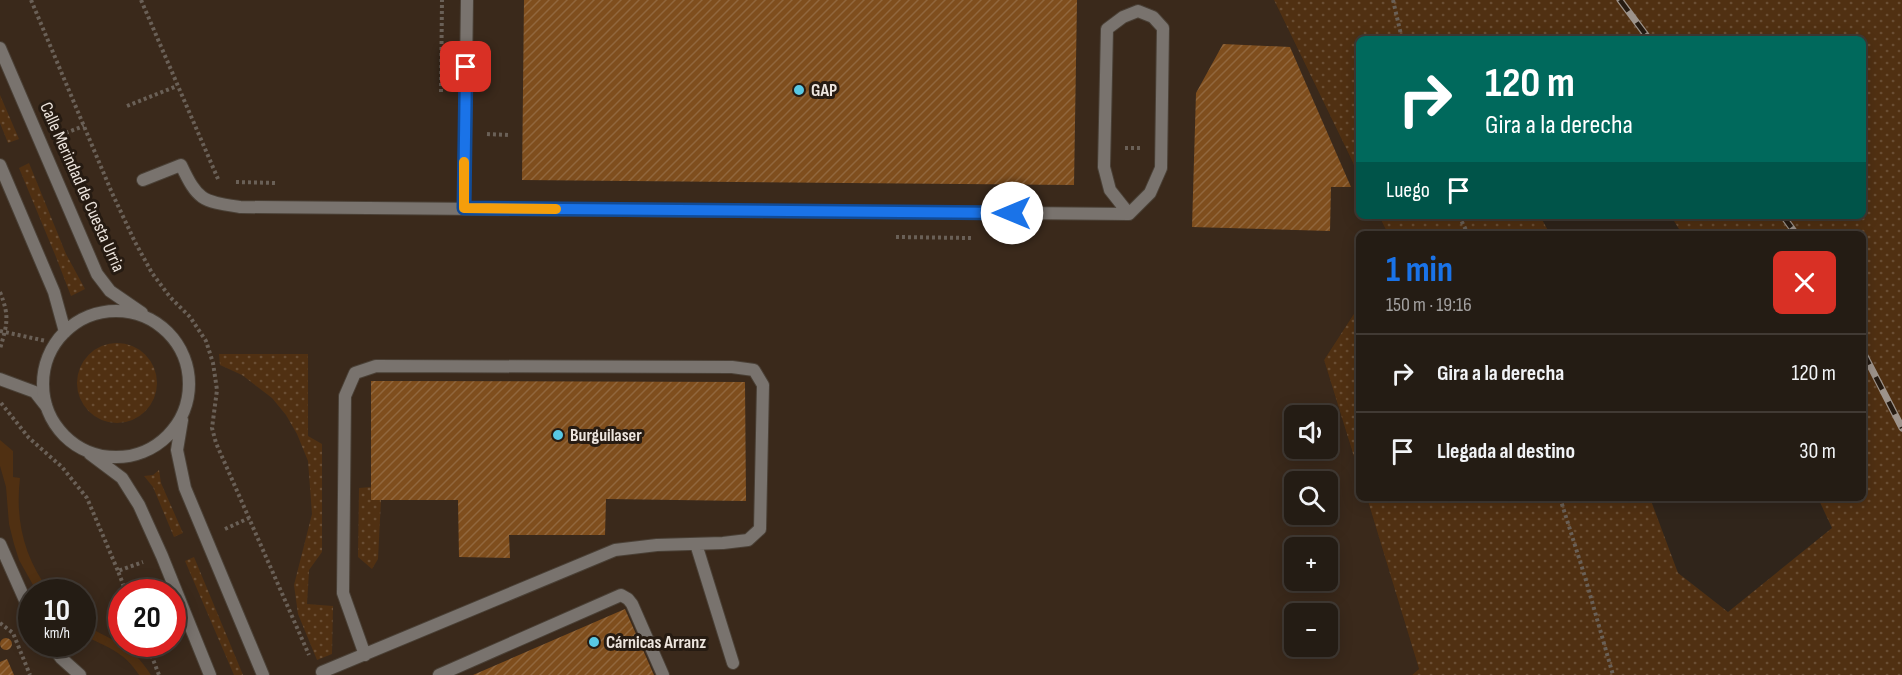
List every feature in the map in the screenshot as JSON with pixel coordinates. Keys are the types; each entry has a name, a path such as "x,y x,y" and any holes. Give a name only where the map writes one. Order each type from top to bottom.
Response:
{"street":[{"path":"464,208 467,0"},
{"path":"143,180 182,165 192,187 208,202 240,207 1129,214 1150,193 1161,168 1163,28 1138,6 1107,29 1104,167 1110,190 1129,214"},
{"name":"Calle Merindad de Cuesta Urria","path":"0,48 97,274 111,291 155,323"},
{"path":"0,165 54,292 65,332"},
{"path":"210,675 162,555 139,505 122,478 62,434 46,406 43,388 44,369 48,356 55,343 65,332 84,318 109,312 135,314 155,323 168,333 178,346 187,369 189,391 177,450 185,488 263,675"},
{"path":"317,668 365,655 615,550 657,545 748,540 760,529 763,385 754,370 732,367 376,366 355,373 345,396 343,593 365,655"},
{"path":"0,379 34,392 46,406"},
{"path":"84,450 101,456 118,457 146,451 166,437 176,426 183,413"},
{"path":"0,544 18,584"},
{"path":"696,544 733,663"},
{"path":"439,675 621,595 632,604 663,675"},
{"path":"61,657 80,675"}],"path":[{"path":"31,0 135,242 152,273 170,297 190,317 206,341 213,363 217,390 212,428 216,443 317,668"},
{"path":"141,0 219,182"},
{"path":"441,100 442,0"},
{"path":"1393,0 1401,36"},
{"path":"127,106 177,86"},
{"path":"1104,148 1161,148"},
{"path":"230,182 287,183"},
{"path":"0,292 7,308 7,324 2,332 0,349"},
{"path":"2,332 55,343"},
{"path":"0,399 1,404 29,438 62,467 87,498 118,572"},
{"path":"1561,501 1586,577 1613,675"},
{"path":"0,624 13,633 30,675"},
{"path":"152,657 159,675"}],"shaded area":[{"path":"0,0 1274,0 1356,169 1356,219 1380,219 1386,231 1356,231 1356,311 1324,360 1338,405 1284,405 1284,459 1338,459 1338,405 1356,463 1356,501 1368,501 1419,669 1412,675 0,675"},
{"path":"1274,0 1902,0 1902,675 1412,675 1419,669 1368,501 1651,501 1678,573 1728,612 1832,528 1819,501 1866,501 1866,231 1680,231 1673,219 1866,219 1866,36 1356,36 1356,169"},
{"path":"0,95 19,139 8,143 0,123"},
{"path":"29,163 66,254 85,289 71,296 19,168"},
{"path":"1380,219 1542,219 1548,231 1386,231"},
{"path":"1356,311 1356,463 1324,360"},
{"path":"117,343 132,346 145,355 154,368 157,383 154,398 145,411 132,420 117,423 102,420 89,411 80,398 77,383 80,368 89,355 102,346"},
{"path":"219,354 308,354 308,436 322,444 322,552 309,570 307,604 333,606 332,654 317,660 298,614 294,585 312,514 308,461 297,434 286,415 272,398 242,375 220,365"},
{"path":"0,440 13,451 13,477 20,478 19,509 23,538 41,579 30,579 19,560 9,524 6,487 0,466"},
{"path":"159,470 161,483 183,533 174,537 153,487 144,476 153,475"},
{"path":"371,487 381,500 378,559 372,569 358,557 359,488"},
{"path":"194,557 243,675 234,675 185,561"},
{"path":"96,631 108,637 107,647 96,642"},
{"path":"123,657 137,657 151,675 139,675"}],"building":[{"name":"GAP","path":"524,0 1077,0 1074,185 522,180"},
{"path":"1223,44 1290,47 1351,187 1331,187 1330,231 1192,227 1196,93"},
{"name":"Burguilaser","path":"371,381 745,382 746,501 606,499 605,535 509,535 510,558 459,557 458,500 371,500"},
{"name":"Cárnicas Arranz","path":"625,609 654,675 473,675"},
{"path":"8,638 11,639 11,649 4,650 1,649 0,642 1,639"},
{"path":"7,659 14,675 0,675 0,662"}],"railway":[{"path":"1620,0 1647,36"},
{"path":"1785,219 1794,231"},
{"path":"1866,358 1902,428"}],"slow traffic":[{"path":"464,162 464,208 556,209"}],"place":[{"name":"GAP","path":"799,90"},
{"name":"Burguilaser","path":"558,435"},
{"name":"Cárnicas Arranz","path":"594,642"}],"route":[{"path":"466,67 464,208 1012,213"}]}
